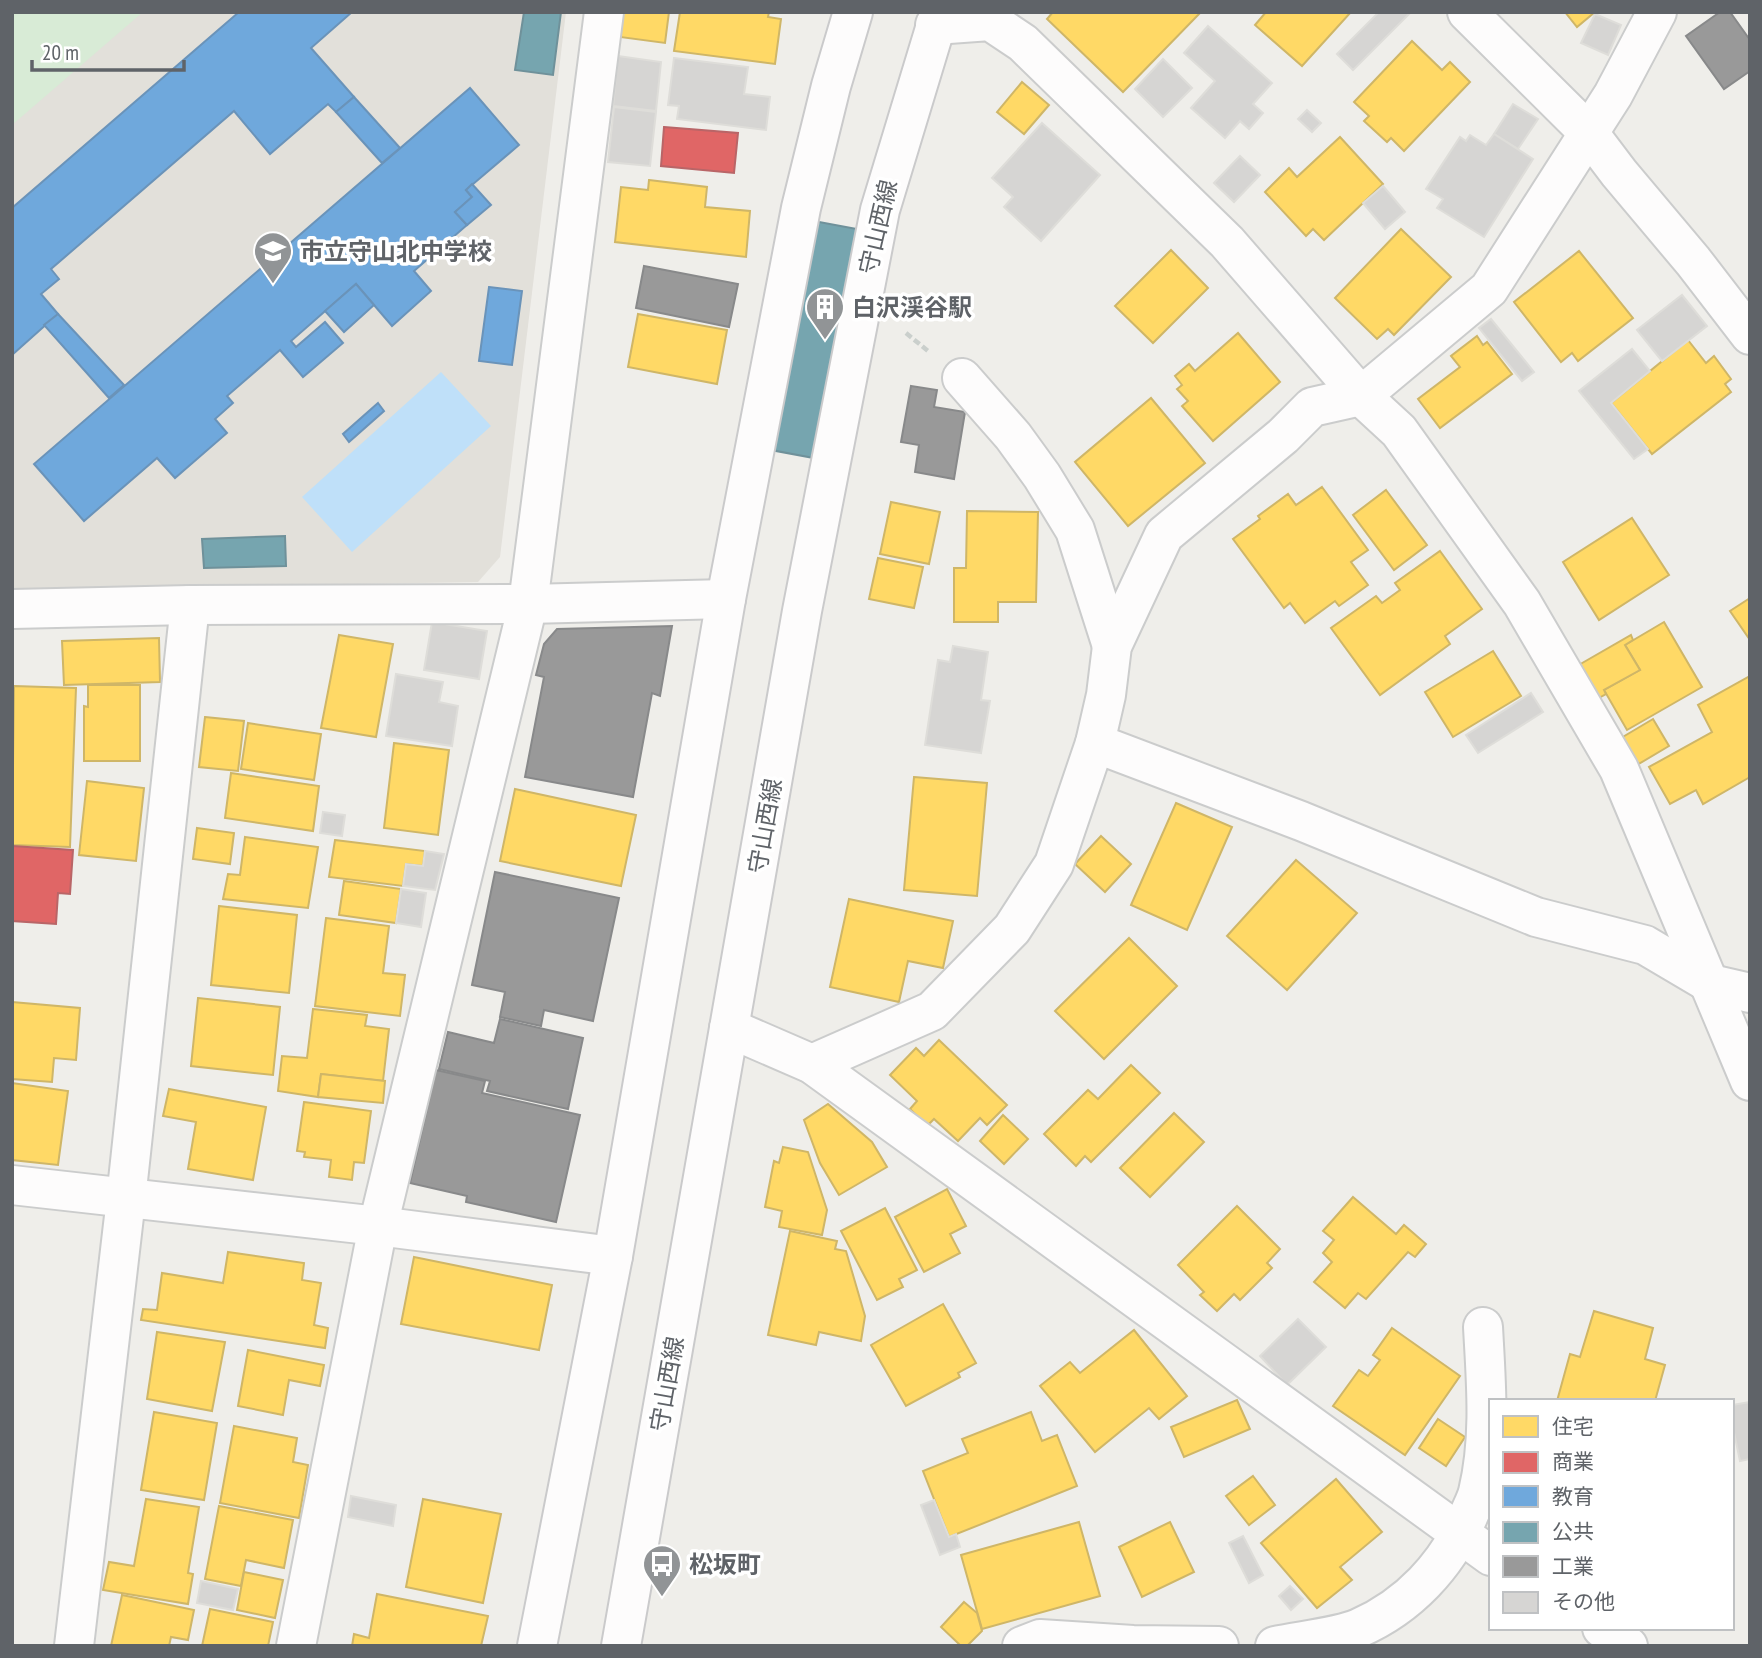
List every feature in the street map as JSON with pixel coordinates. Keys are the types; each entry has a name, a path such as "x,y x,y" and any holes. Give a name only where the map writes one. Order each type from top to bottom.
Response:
{"street":[{"path":"296,1646 378,1226 528,604 604,12"},
{"path":"537,1646 613,1256 726,599 802,208 831,86 853,12"},
{"path":"1467,12 1588,132 1750,335"},
{"path":"812,1064 932,1011 1012,929 1054,864 1095,743 1107,695 1112,646 1164,535 1283,436 1312,407 1362,396 1489,289 1613,95 1657,12"},
{"path":"937,19 992,17 1023,43 1227,242 1362,396 1399,431 1522,603 1619,769 1750,1081"},
{"name":"守山西線","path":"621,1646 805,597 880,210 937,19"},
{"path":"962,378 1013,436 1076,530 1112,646"},
{"path":"12,609 190,605 528,604 726,599"},
{"path":"74,1646 126,1199 190,605"},
{"path":"1095,743 1301,821 1536,917 1645,945 1711,984 1750,993"},
{"path":"729,1028 812,1064 1489,1555"},
{"path":"12,1185 378,1226 613,1256"},
{"path":"1275,1646 1357,1629 1400,1604 1436,1571 1460,1535 1478,1494 1487,1436 1483,1327"},
{"path":"1605,1630 1628,1646"},
{"path":"1022,1646 1040,1639 1133,1645 1219,1646"}],"shaded area":[{"name":"市立守山北中学校","path":"12,12 566,12 500,557 478,582 12,590"}],"green space":[{"path":"12,12 143,12 12,125"}],"water":[{"path":"441,372 491,426 352,552 302,497"}],"building: 住宅":[{"path":"623,12 669,12 665,43 620,37"},
{"path":"680,12 769,12 768,17 781,19 775,64 674,51"},
{"path":"1053,12 1201,12 1123,92 1047,19"},
{"path":"1266,12 1351,12 1302,66 1255,25"},
{"path":"1565,12 1595,12 1577,27"},
{"path":"1412,41 1442,70 1450,62 1470,82 1404,151 1391,138 1387,142 1364,121 1369,116 1354,102"},
{"path":"1022,82 1049,105 1024,134 997,112"},
{"path":"1340,137 1383,184 1324,240 1313,229 1306,236 1265,192 1289,168 1297,177"},
{"path":"649,180 707,187 705,207 750,211 746,257 615,242 621,187 648,190"},
{"path":"1401,229 1451,277 1394,335 1388,329 1377,339 1335,298"},
{"path":"1171,250 1208,288 1153,343 1115,306"},
{"path":"1579,251 1633,318 1578,361 1572,353 1561,362 1514,302"},
{"path":"638,314 727,330 717,384 628,367"},
{"path":"1238,333 1280,382 1213,441 1182,406 1188,401 1177,389 1182,385 1175,376 1189,364 1195,371"},
{"path":"1477,336 1483,345 1487,342 1512,374 1440,428 1418,399 1460,367 1451,356"},
{"path":"1688,340 1706,363 1714,356 1731,379 1725,384 1731,392 1652,454 1611,403"},
{"path":"1151,398 1205,463 1128,526 1075,462"},
{"path":"1322,487 1368,550 1351,562 1368,585 1339,606 1335,601 1305,623 1290,603 1284,608 1233,539 1288,494 1296,505"},
{"path":"1386,490 1427,545 1394,570 1353,515"},
{"path":"891,502 940,512 929,564 880,554"},
{"path":"967,511 1038,512 1036,602 998,602 998,622 954,622 954,568 966,568"},
{"path":"1632,518 1669,575 1599,620 1563,562"},
{"path":"1440,551 1482,609 1445,636 1450,644 1380,695 1331,628 1376,596 1382,603 1400,590 1395,583"},
{"path":"878,558 923,567 914,608 869,599"},
{"path":"1750,598 1750,640 1730,611"},
{"path":"1664,622 1702,687 1627,730 1604,690 1640,670 1625,645"},
{"path":"339,635 393,644 376,737 321,728"},
{"path":"1631,635 1633,640 1625,645 1640,670 1604,690 1606,694 1597,699 1577,666"},
{"path":"159,638 160,682 64,685 62,641"},
{"path":"1493,651 1521,696 1453,737 1425,692"},
{"path":"1750,676 1750,777 1703,804 1696,790 1670,804 1649,767 1712,732 1698,705"},
{"path":"88,685 140,685 140,761 84,761 84,706 88,707"},
{"path":"14,686 76,688 70,847 12,845"},
{"path":"205,717 244,721 238,771 199,767"},
{"path":"1653,719 1669,746 1637,765 1621,738"},
{"path":"248,723 321,734 314,780 241,769"},
{"path":"394,743 449,750 438,835 384,828"},
{"path":"231,773 319,786 313,831 225,818"},
{"path":"914,777 987,783 977,896 904,890"},
{"path":"87,781 144,788 136,861 79,855"},
{"path":"515,789 636,815 621,886 500,861"},
{"path":"1176,803 1232,827 1187,930 1131,905"},
{"path":"197,828 234,833 230,864 193,859"},
{"path":"1101,836 1131,864 1105,892 1075,864"},
{"path":"245,837 318,847 308,908 223,899 228,874 240,875"},
{"path":"335,840 425,851 423,866 406,864 403,886 329,877"},
{"path":"1296,860 1357,913 1287,990 1227,936"},
{"path":"344,881 401,889 396,923 339,915"},
{"path":"849,899 953,921 943,968 908,961 899,1002 830,987"},
{"path":"219,906 297,915 289,993 211,985"},
{"path":"326,918 389,926 383,973 405,975 400,1016 315,1006"},
{"path":"1129,938 1177,986 1104,1059 1055,1011"},
{"path":"198,998 280,1007 273,1075 191,1066"},
{"path":"12,1002 80,1008 76,1060 54,1058 52,1082 12,1079"},
{"path":"313,1009 367,1015 365,1026 389,1029 383,1081 321,1074 318,1097 278,1091 282,1056 307,1058"},
{"path":"939,1040 1007,1105 987,1125 980,1118 958,1141 934,1119 927,1126 910,1109 917,1101 890,1075 916,1048 924,1056"},
{"path":"1131,1065 1160,1093 1091,1162 1085,1156 1076,1166 1044,1134 1088,1090 1098,1099"},
{"path":"321,1074 385,1081 383,1103 318,1097"},
{"path":"12,1083 68,1091 58,1165 12,1160"},
{"path":"169,1089 266,1107 253,1180 188,1169 196,1122 163,1116"},
{"path":"304,1102 371,1111 364,1163 354,1162 352,1180 329,1177 331,1160 304,1157 305,1152 297,1151"},
{"path":"828,1104 872,1142 887,1167 839,1195 820,1163 804,1120"},
{"path":"1174,1113 1204,1142 1150,1197 1120,1168"},
{"path":"1003,1115 1028,1139 1004,1164 980,1141"},
{"path":"783,1147 808,1152 827,1210 822,1235 779,1227 782,1211 765,1207 774,1161 779,1163"},
{"path":"947,1189 966,1226 950,1234 960,1253 924,1272 895,1217"},
{"path":"1353,1197 1396,1234 1404,1225 1426,1244 1415,1257 1408,1252 1366,1299 1358,1293 1345,1308 1314,1282 1332,1262 1323,1253 1334,1240 1323,1231"},
{"path":"1237,1206 1280,1249 1267,1263 1272,1268 1240,1300 1234,1294 1217,1311 1200,1295 1204,1292 1178,1265"},
{"path":"885,1208 917,1270 899,1279 903,1287 877,1300 841,1231"},
{"path":"790,1231 837,1241 835,1249 846,1251 865,1316 861,1341 819,1332 816,1345 768,1335"},
{"path":"228,1252 304,1263 302,1280 321,1283 314,1325 328,1328 325,1348 141,1320 143,1309 157,1310 162,1273 223,1283"},
{"path":"414,1257 552,1285 539,1350 401,1324"},
{"path":"943,1304 976,1363 958,1373 960,1377 906,1406 871,1345"},
{"path":"1594,1311 1653,1328 1645,1359 1665,1365 1656,1399 1558,1399 1570,1354 1580,1357"},
{"path":"1392,1328 1460,1376 1405,1455 1333,1406 1359,1370 1368,1376 1380,1360 1373,1355"},
{"path":"1134,1330 1187,1396 1159,1419 1149,1408 1095,1452 1040,1386 1070,1362 1080,1373"},
{"path":"157,1332 225,1342 212,1411 147,1399"},
{"path":"248,1350 324,1365 320,1386 289,1380 283,1415 238,1406"},
{"path":"1237,1400 1250,1429 1184,1457 1171,1427"},
{"path":"154,1412 217,1423 204,1500 141,1490"},
{"path":"1031,1412 1042,1441 1057,1435 1077,1486 949,1537 923,1471 968,1453 962,1439"},
{"path":"1438,1419 1465,1437 1446,1466 1419,1448"},
{"path":"234,1426 297,1438 293,1462 308,1465 299,1518 220,1503"},
{"path":"1253,1476 1275,1505 1249,1525 1226,1496"},
{"path":"1336,1479 1382,1532 1340,1567 1352,1580 1317,1608 1261,1543"},
{"path":"146,1499 199,1507 188,1573 193,1574 188,1604 103,1590 109,1562 134,1566"},
{"path":"423,1499 501,1514 483,1603 406,1587"},
{"path":"219,1506 293,1520 284,1568 246,1560 241,1586 205,1579"},
{"path":"1079,1522 1100,1596 982,1629 961,1555"},
{"path":"1170,1522 1194,1572 1142,1597 1119,1547"},
{"path":"244,1572 283,1580 275,1618 237,1610"},
{"path":"377,1594 488,1616 481,1646 352,1646 354,1634 369,1638"},
{"path":"122,1595 194,1610 188,1640 171,1637 169,1646 111,1646"},
{"path":"964,1602 977,1613 982,1631 967,1646 961,1646 941,1627"},
{"path":"210,1609 273,1622 268,1646 202,1646"}],"building: 商業":[{"path":"664,127 738,133 734,173 661,166"},
{"path":"12,846 73,850 70,894 58,893 56,924 12,921"}],"building: 教育":[{"path":"239,12 352,12 311,48 354,97 336,112 328,104 270,154 234,111 51,269 59,279 41,294 58,314 12,355 12,208"},
{"path":"470,88 519,145 466,190 472,197 455,212 467,225 414,271 431,291 392,326 356,284 291,341 296,347 325,322 343,343 303,377 280,350 227,396 233,403 215,419 227,433 175,478 157,458 84,521 34,464"},
{"path":"354,97 400,148 382,163 336,112"},
{"path":"472,184 491,205 467,225 455,212 472,197 466,190"},
{"path":"356,284 374,305 344,332 325,311"},
{"path":"489,287 522,291 512,365 479,361"},
{"path":"58,314 124,385 109,398 44,325"},
{"path":"378,403 384,411 349,442 343,434"}],"building: 公共":[{"path":"524,12 561,12 553,75 515,70"},
{"name":"白沢渓谷駅","path":"803,219 889,235 846,464 760,448"},
{"path":"285,536 286,566 204,568 202,539"}],"building: 工業":[{"path":"1720,12 1730,12 1750,40 1750,71 1724,89 1686,36"},
{"path":"644,266 738,284 729,327 636,308"},
{"path":"911,386 937,390 934,407 965,412 954,479 915,472 919,445 901,442"},
{"path":"672,626 660,696 652,693 633,797 525,777 544,677 536,675 544,644 557,629"},
{"path":"495,872 619,898 593,1021 544,1010 541,1026 500,1017 505,992 472,985"},
{"path":"500,1019 583,1038 568,1109 487,1091 490,1081 439,1069 448,1032 494,1043"},
{"path":"436,1070 485,1081 482,1093 580,1115 556,1222 466,1202 467,1196 410,1183"}],"building: その他":[{"path":"1379,12 1411,12 1353,70 1337,54"},
{"path":"1595,14 1621,25 1608,55 1581,43"},
{"path":"1208,26 1272,83 1253,104 1263,113 1249,129 1240,121 1225,138 1191,108 1215,81 1184,53"},
{"path":"618,56 661,62 656,111 613,106"},
{"path":"674,58 748,67 744,94 770,97 766,130 677,119 679,106 668,105"},
{"path":"1163,59 1192,88 1163,117 1135,89"},
{"path":"1513,104 1538,119 1518,149 1494,134"},
{"path":"614,107 656,112 650,166 608,162"},
{"path":"1307,110 1321,123 1312,132 1298,119"},
{"path":"1042,123 1100,175 1041,241 1004,207 1013,197 992,178"},
{"path":"1494,134 1533,159 1484,237 1437,208 1443,199 1426,189 1460,137 1466,141 1470,135 1486,145"},
{"path":"1240,156 1260,175 1234,202 1214,183"},
{"path":"1383,186 1405,212 1385,229 1363,203"},
{"path":"1682,295 1707,326 1662,361 1637,330"},
{"path":"1491,319 1534,372 1522,381 1479,328"},
{"path":"1632,349 1650,371 1611,403 1648,449 1634,459 1579,391"},
{"path":"432,622 487,631 479,679 424,670"},
{"path":"953,646 988,652 981,700 990,701 981,753 925,745 938,660 950,662"},
{"path":"396,674 443,682 439,702 458,706 452,746 386,736"},
{"path":"1531,693 1543,712 1478,753 1466,735"},
{"path":"323,812 345,815 342,836 320,833"},
{"path":"425,851 444,854 435,890 403,886 406,864 423,866"},
{"path":"401,889 426,893 421,927 396,923"},
{"path":"1298,1319 1326,1347 1287,1385 1260,1356"},
{"path":"1750,1402 1750,1459 1740,1461 1734,1432 1734,1405"},
{"path":"351,1496 396,1505 393,1526 348,1517"},
{"path":"934,1500 949,1537 956,1534 960,1547 940,1555 921,1505"},
{"path":"1243,1536 1263,1575 1249,1583 1229,1543"},
{"path":"201,1581 238,1589 233,1610 197,1603"},
{"path":"1290,1586 1303,1599 1291,1610 1279,1596"}],"place":[{"name":"市立守山北中学校","path":"273,285"},
{"name":"白沢渓谷駅","path":"825,341"},
{"name":"松坂町","path":"662,1598"}]}
